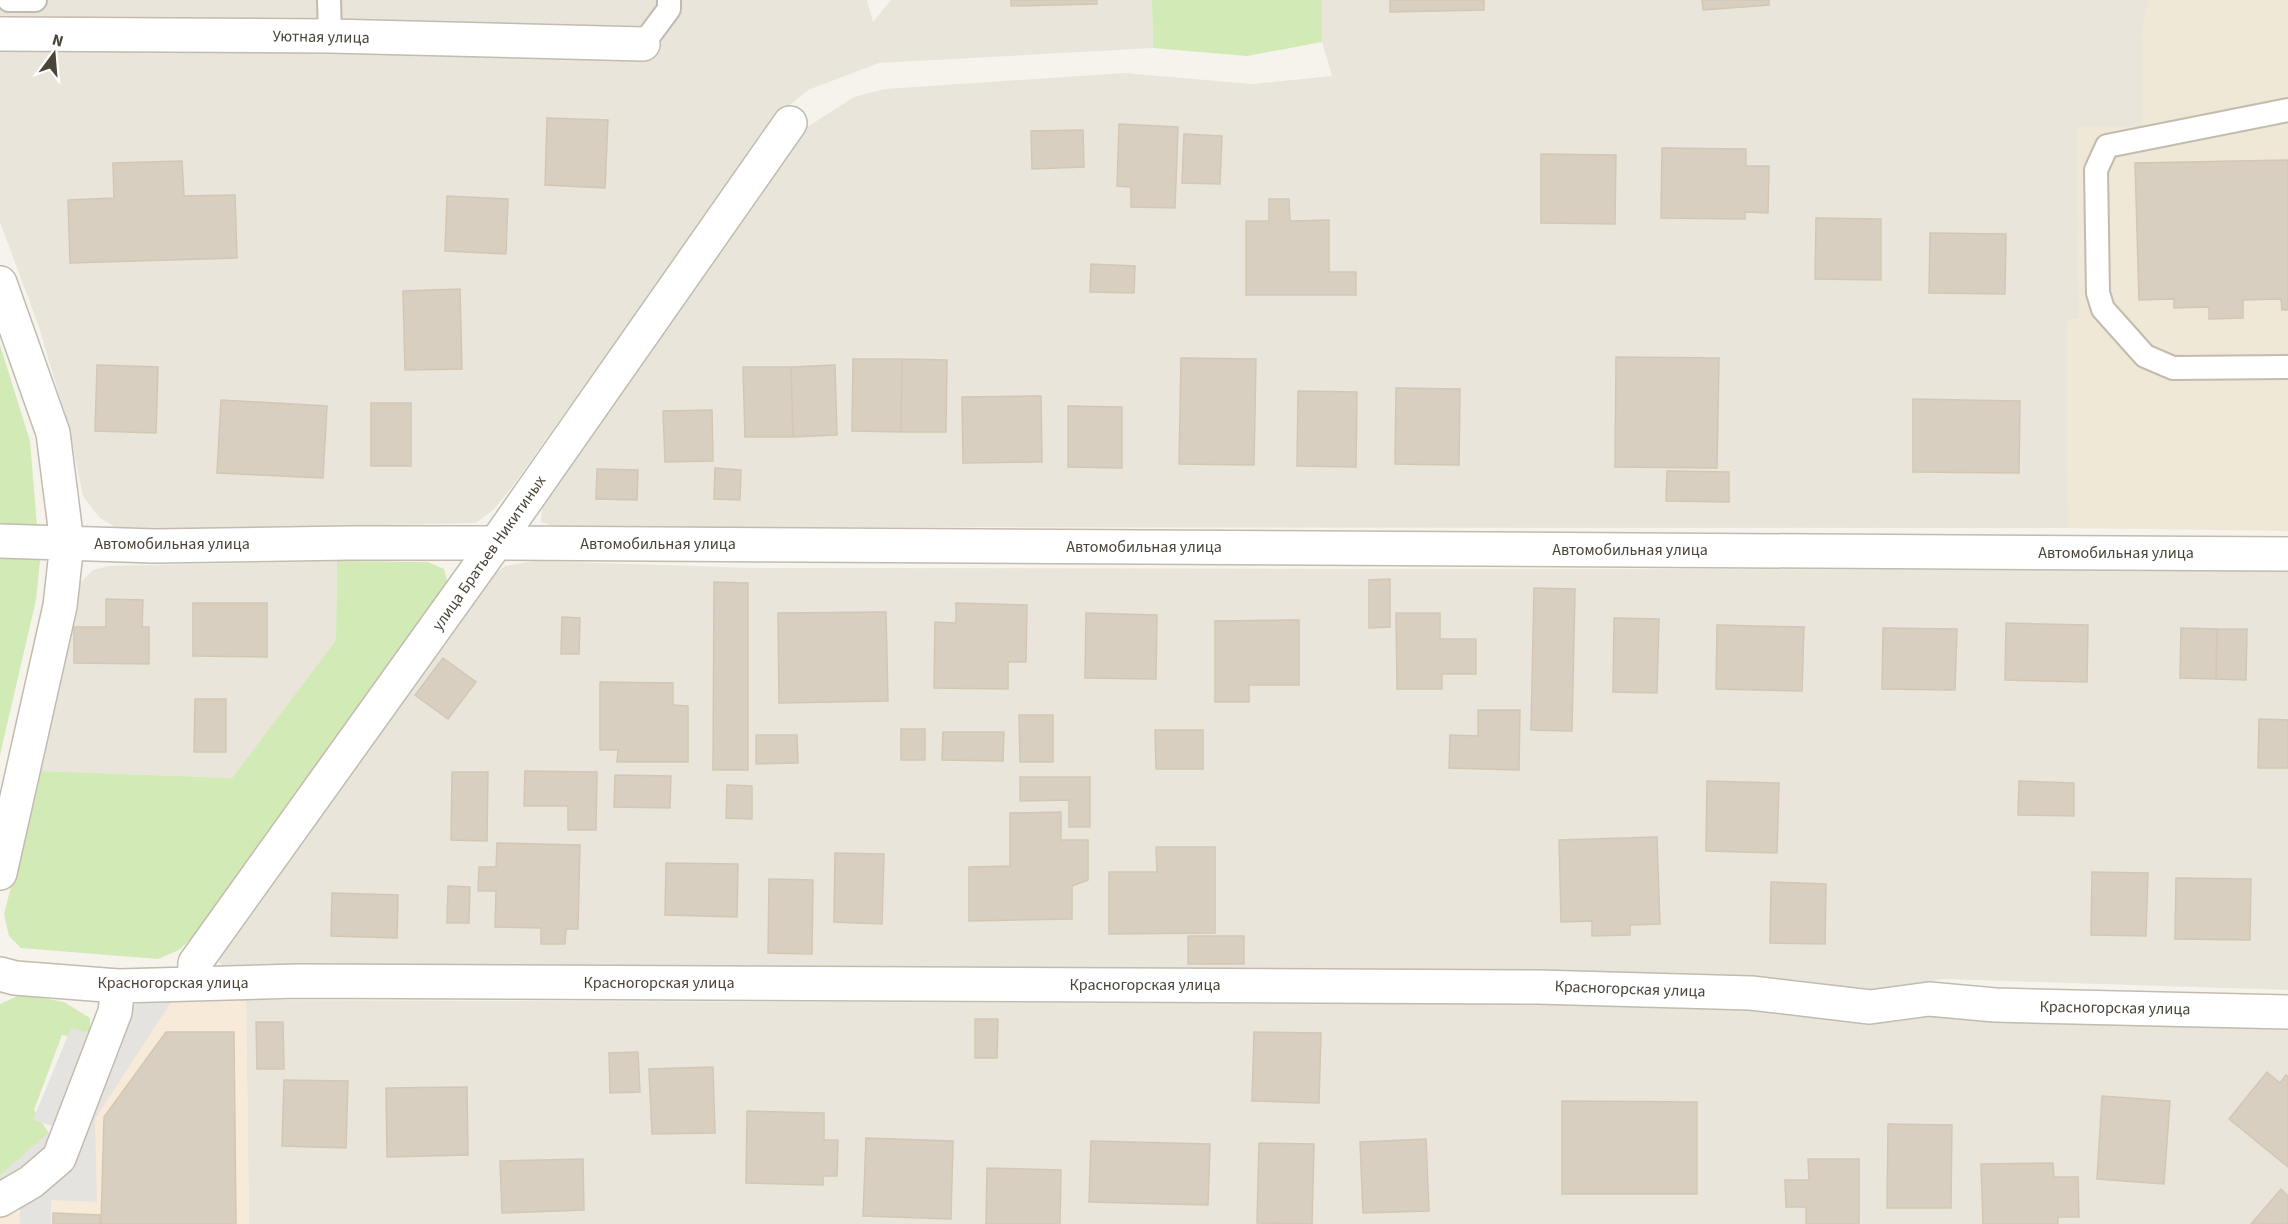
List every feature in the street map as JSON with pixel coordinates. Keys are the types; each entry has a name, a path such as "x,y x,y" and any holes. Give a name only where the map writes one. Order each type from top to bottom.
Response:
{"street":[{"name":"Уютная улица","path":"0,34 330,36 643,44"},
{"name":"улица Братьев Никитиных","path":"194,984 195,963 496,543 790,123"},
{"path":"0,283 53,433 67,543 60,606 0,873"},
{"name":"Автомобильная улица","path":"0,541 155,546 496,543 2288,554"},
{"name":"Красногорская улица","path":"0,974 15,978 118,986 322,981 1538,987 1751,993 1870,1007 1929,999 1995,1005 2288,1012"},
{"path":"0,1200 31,1182 59,1158 115,1012 118,986"}],"lane":[{"path":"9,0 35,0"},
{"path":"329,0 330,36"},
{"path":"643,44 669,9 669,0"},
{"path":"2288,110 2107,146 2096,170 2098,293 2103,309 2145,356 2173,368 2288,367"}],"shaded area":[{"path":"0,0 867,0 873,22 891,0 1152,0 1153,48 879,63 808,90 777,116 512,487 494,509 476,523 121,531 99,517 83,496 69,428 38,324 0,222"},
{"path":"1322,0 2149,0 2142,35 2142,127 2077,128 2079,319 2067,320 2068,528 556,527 541,522 542,506 801,131 854,97 885,89 1124,73 1252,84 1332,76 1322,42"},
{"path":"2149,0 2288,0 2288,531 2068,528 2067,320 2079,319 2077,127 2142,126 2142,35"},
{"path":"337,561 336,640 232,778 41,771 78,585 93,570 109,566"},
{"path":"535,561 757,568 2288,570 2288,990 1944,979 1864,992 1747,975 225,968 219,962 220,954 485,582 505,566"},
{"path":"169,997 246,1000 249,1224 0,1224 0,1214 24,1211 135,1013"},
{"path":"145,999 171,1002 95,1119 97,1202 51,1200 51,1224 20,1224 20,1197 0,1201 0,1175 55,1127 33,1120 71,1028 85,1032"},
{"path":"246,1000 1740,1005 2288,1027 2288,1224 249,1224"}],"green space":[{"path":"1152,0 1322,0 1322,42 1247,56 1153,48"},
{"path":"0,345 30,441 40,561 36,600 0,755"},
{"path":"337,561 428,562 444,569 448,584 192,938 179,950 158,959 21,948 9,936 4,914 41,771 232,778 336,640"},
{"path":"22,994 64,1002 90,1018 91,1040 62,1035 34,1110 52,1138 0,1181 0,1004"}],"building":[{"path":"1011,0 1097,0 1097,4 1011,6"},
{"path":"1390,0 1484,0 1484,10 1390,12"},
{"path":"1702,0 1769,0 1769,5 1703,10"},
{"path":"547,118 608,120 605,188 545,185"},
{"path":"1119,124 1178,127 1175,208 1131,207 1131,187 1117,186"},
{"path":"1083,130 1084,167 1032,169 1031,131"},
{"path":"1184,134 1222,136 1220,184 1182,183"},
{"path":"1662,148 1746,149 1746,166 1769,166 1768,213 1745,212 1745,219 1661,218"},
{"path":"1541,154 1616,155 1615,224 1541,223"},
{"path":"2288,160 2288,310 2282,310 2281,299 2243,300 2243,318 2209,319 2209,307 2174,308 2174,299 2139,300 2135,163"},
{"path":"182,161 184,196 235,195 237,258 70,263 68,200 114,198 113,163"},
{"path":"447,196 508,199 506,254 445,251"},
{"path":"1269,199 1289,199 1290,221 1329,220 1329,272 1356,272 1356,295 1246,295 1246,221 1269,221"},
{"path":"1816,218 1881,219 1881,280 1815,279"},
{"path":"1930,233 2006,234 2005,294 1929,293"},
{"path":"1091,264 1135,266 1134,293 1090,292"},
{"path":"460,289 462,369 405,370 403,291"},
{"path":"1616,357 1719,358 1717,468 1615,467"},
{"path":"1181,358 1256,359 1254,465 1179,464"},
{"path":"853,359 902,359 901,432 852,431"},
{"path":"902,359 947,360 946,432 901,432"},
{"path":"97,365 158,367 156,433 95,431"},
{"path":"835,365 837,435 793,437 791,367"},
{"path":"743,367 791,367 793,437 745,437"},
{"path":"1396,388 1460,389 1459,465 1395,464"},
{"path":"1298,391 1357,392 1356,467 1297,466"},
{"path":"1041,396 1042,462 963,463 962,397"},
{"path":"1913,399 2020,401 2019,473 1913,472"},
{"path":"221,400 327,406 323,478 217,473"},
{"path":"371,403 411,403 411,466 371,466"},
{"path":"1068,406 1122,407 1122,468 1068,467"},
{"path":"712,410 713,461 665,462 663,411"},
{"path":"715,468 741,470 740,500 714,499"},
{"path":"597,469 638,470 637,500 596,499"},
{"path":"1667,471 1729,472 1729,502 1666,501"},
{"path":"1390,579 1390,627 1369,628 1369,580"},
{"path":"714,582 748,583 748,770 713,770"},
{"path":"1534,588 1575,589 1572,731 1531,730"},
{"path":"106,599 143,600 142,627 149,627 149,664 74,663 74,627 106,627"},
{"path":"193,603 267,603 267,657 193,656"},
{"path":"956,603 1027,605 1026,662 1008,662 1008,689 934,688 935,622 956,623"},
{"path":"886,612 888,701 779,703 778,613"},
{"path":"1086,613 1157,615 1156,679 1085,678"},
{"path":"1396,613 1440,613 1440,639 1476,639 1476,674 1442,674 1442,689 1397,689"},
{"path":"562,617 580,618 579,654 561,654"},
{"path":"1614,618 1659,619 1657,693 1613,692"},
{"path":"1299,620 1299,685 1249,685 1249,702 1215,702 1215,621"},
{"path":"2006,623 2088,625 2087,682 2005,680"},
{"path":"1717,625 1804,627 1802,691 1716,689"},
{"path":"1883,628 1957,629 1955,690 1882,689"},
{"path":"2181,628 2217,629 2216,679 2180,678"},
{"path":"2217,629 2247,629 2246,680 2216,679"},
{"path":"443,658 476,682 448,719 415,695"},
{"path":"600,682 673,683 673,705 688,706 688,762 617,762 618,750 600,750"},
{"path":"195,699 226,699 226,752 194,752"},
{"path":"1478,710 1520,710 1519,770 1449,768 1450,735 1478,736"},
{"path":"1019,715 1053,715 1053,762 1020,762"},
{"path":"2259,719 2288,720 2288,768 2258,768"},
{"path":"901,729 925,729 925,760 901,760"},
{"path":"1155,730 1203,730 1203,769 1156,769"},
{"path":"943,732 1004,732 1003,761 942,760"},
{"path":"756,735 797,735 798,763 756,764"},
{"path":"525,771 597,772 596,830 568,830 568,806 524,806"},
{"path":"452,772 488,772 487,841 451,840"},
{"path":"615,775 671,776 670,808 614,807"},
{"path":"1020,777 1090,777 1090,827 1069,827 1069,800 1020,801"},
{"path":"1707,781 1779,783 1777,853 1706,851"},
{"path":"2019,781 2074,783 2074,816 2018,815"},
{"path":"727,785 752,786 752,819 726,818"},
{"path":"1061,812 1061,840 1088,840 1088,880 1072,886 1072,919 969,921 969,867 1010,866 1010,813"},
{"path":"1657,837 1660,924 1630,925 1630,935 1592,936 1592,921 1561,922 1559,840"},
{"path":"497,843 580,845 578,929 566,929 565,944 541,944 541,928 495,927 496,891 478,891 479,867 496,867"},
{"path":"1156,847 1215,847 1215,933 1109,934 1109,872 1157,872"},
{"path":"835,853 884,854 882,924 834,922"},
{"path":"666,863 738,864 737,917 665,915"},
{"path":"2092,872 2148,873 2146,936 2091,935"},
{"path":"2176,878 2251,879 2250,940 2175,939"},
{"path":"769,879 813,880 812,954 768,953"},
{"path":"1771,882 1826,884 1825,944 1770,943"},
{"path":"448,886 470,887 469,923 447,923"},
{"path":"332,893 398,895 397,938 331,936"},
{"path":"1188,936 1244,936 1244,964 1188,964"},
{"path":"975,1019 998,1019 997,1058 975,1058"},
{"path":"256,1022 283,1022 284,1069 257,1069"},
{"path":"166,1032 234,1032 236,1224 101,1224 104,1117"},
{"path":"1254,1032 1321,1033 1319,1103 1252,1101"},
{"path":"638,1052 640,1092 610,1093 609,1053"},
{"path":"713,1067 715,1133 652,1134 649,1069"},
{"path":"2267,1072 2280,1083 2286,1075 2288,1076 2288,1167 2229,1119"},
{"path":"284,1080 348,1081 346,1148 282,1146"},
{"path":"467,1087 468,1155 387,1157 386,1088"},
{"path":"2102,1096 2170,1101 2164,1184 2097,1179"},
{"path":"1562,1101 1697,1102 1697,1194 1562,1194"},
{"path":"747,1111 824,1113 824,1140 838,1140 837,1176 823,1176 823,1185 746,1183"},
{"path":"1888,1124 1952,1125 1951,1208 1887,1208"},
{"path":"866,1138 953,1141 951,1219 863,1216"},
{"path":"1426,1139 1429,1211 1363,1213 1360,1142"},
{"path":"1091,1141 1210,1144 1208,1205 1089,1202"},
{"path":"1259,1143 1314,1144 1312,1224 1257,1223"},
{"path":"583,1159 584,1210 502,1213 500,1161"},
{"path":"1808,1159 1859,1159 1859,1224 1806,1224 1806,1207 1786,1207 1785,1180 1809,1180"},
{"path":"2053,1163 2054,1177 2078,1177 2079,1217 2058,1217 2058,1224 1983,1224 1981,1164"},
{"path":"987,1168 1061,1170 1060,1224 986,1224"},
{"path":"2281,1189 2288,1196 2288,1224 2251,1224"},
{"path":"53,1213 100,1215 100,1224 53,1224"}]}
